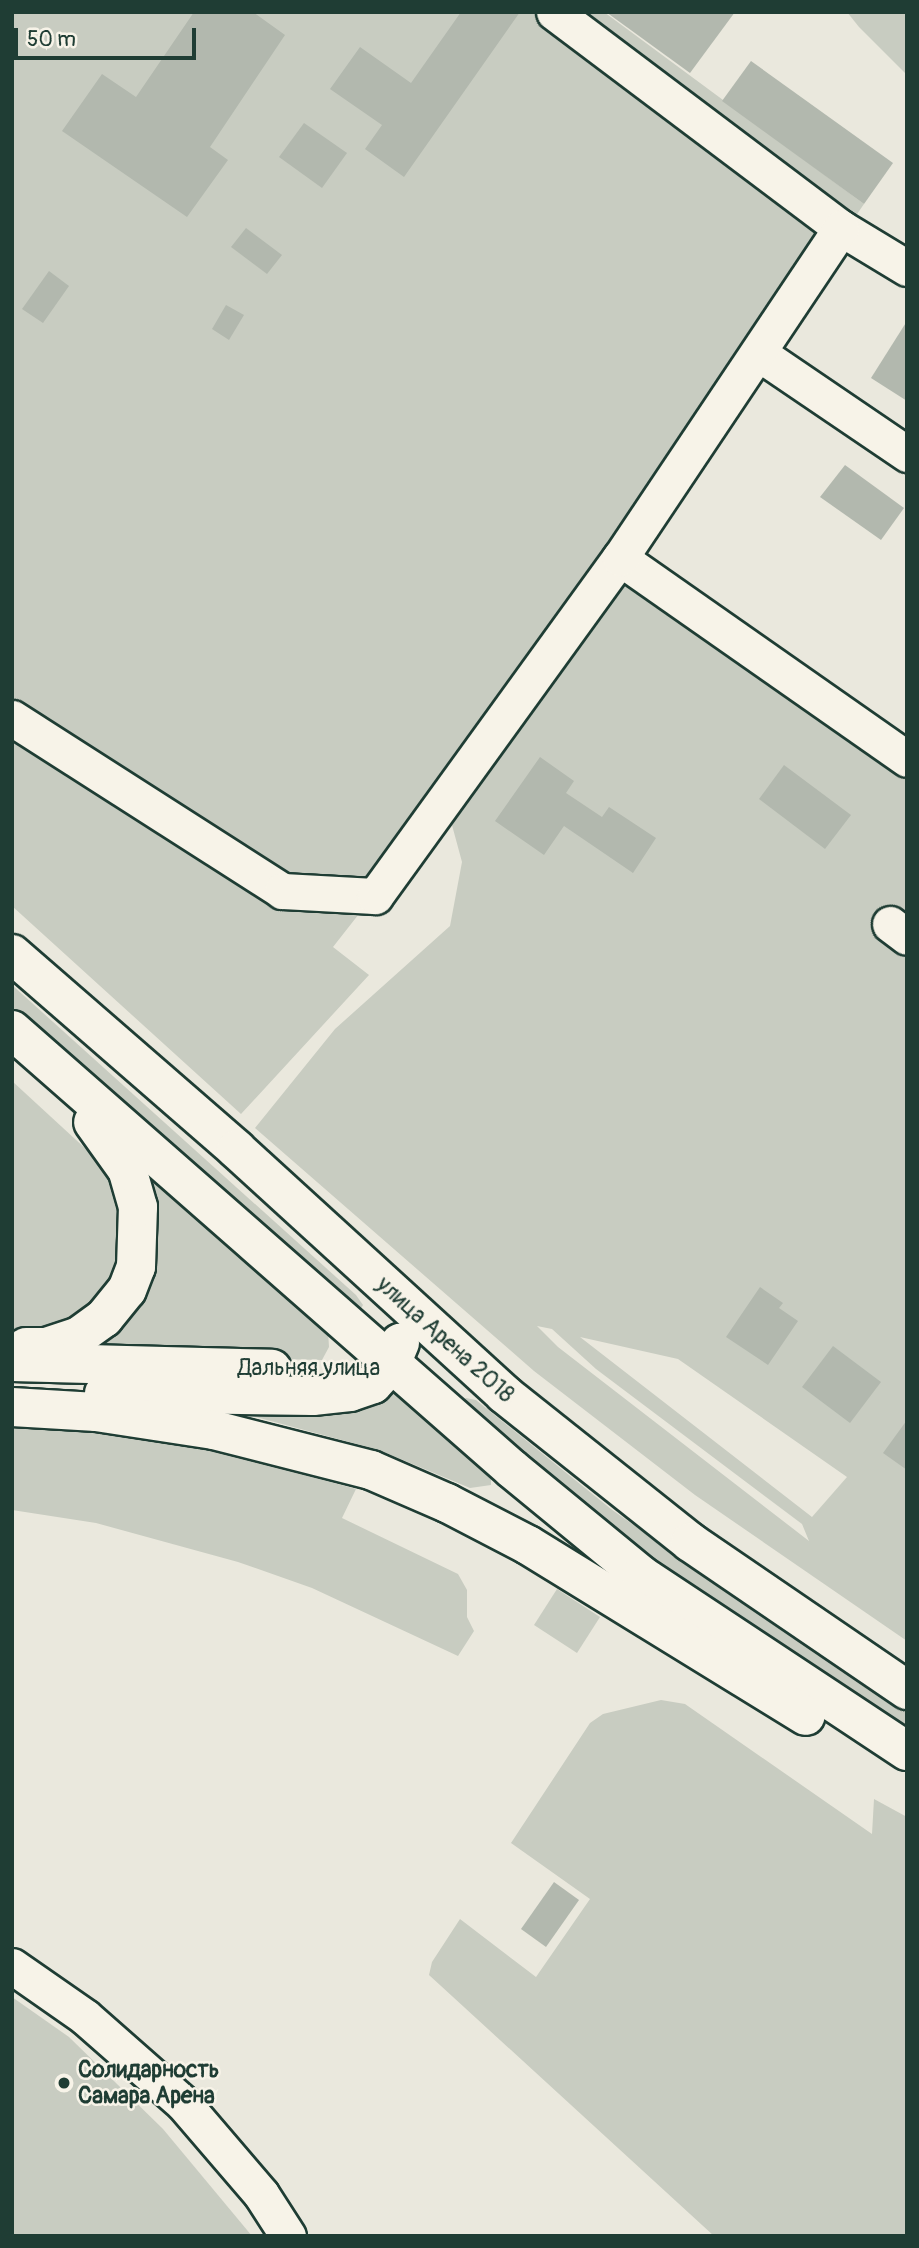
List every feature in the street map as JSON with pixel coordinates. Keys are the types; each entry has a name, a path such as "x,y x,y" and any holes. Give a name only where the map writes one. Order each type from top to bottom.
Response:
{"main road":[{"name":"улица Арена 2018","path":"12,954 236,1149 476,1368 690,1542 907,1690"},
{"path":"12,1347 57,1343 79,1336 104,1318 127,1290 136,1266 139,1237 138,1208 128,1171 23,1040"},
{"path":"23,1040 391,1364 641,1575 907,1751"},
{"path":"388,1290 401,1345 391,1364"},
{"name":"Дальняя улица","path":"12,1362 328,1371 391,1364"},
{"path":"391,1364 447,1362 476,1368"},
{"name":"Дальняя улица","path":"12,1395 313,1396 373,1384 391,1364"},
{"path":"12,1407 96,1412 214,1430 384,1476 528,1545 907,1777"}],"street":[{"path":"554,12 841,228 907,268"},
{"path":"12,718 282,891 375,896 620,558 760,354 841,228"},
{"path":"760,354 907,454"},
{"path":"620,558 907,759"},
{"path":"12,1966 85,2017 183,2103 261,2194 288,2236"}],"shaded area":[{"path":"12,12 604,12 864,204 620,558 907,759 907,1641 695,1495 534,1371 255,1128 335,1029 450,926 462,862 446,803 333,947 369,975 241,1114 12,906","holes":["537,1326 552,1329 596,1369 802,1524 809,1541 558,1347","580,1337 678,1359 847,1477 812,1517"]},
{"path":"847,12 907,12 907,75 859,27"},
{"path":"12,985 356,1295 363,1305 358,1314 335,1303 12,1009"},
{"path":"12,1081 100,1162 113,1185 121,1216 119,1248 111,1276 94,1301 52,1328 12,1333"},
{"path":"151,1177 328,1331 329,1347 322,1360 108,1355 99,1337"},
{"path":"391,1389 491,1472 491,1485 470,1488 379,1450 230,1410"},
{"path":"466,1398 476,1400 611,1509 781,1630 907,1712 907,1735 684,1589 461,1402"},
{"path":"12,1427 120,1435 224,1453 356,1489 342,1518 458,1574 467,1590 467,1617 474,1631 458,1656 312,1588 238,1562 96,1523 12,1510"},
{"path":"557,1589 600,1617 577,1653 534,1625"},
{"path":"661,1700 685,1704 872,1834 874,1799 907,1817 907,2236 714,2236 429,1975 432,1962 460,1919 536,1977 590,1899 511,1843 590,1723 603,1714"},
{"name":"Солидарность Самара Арена","path":"12,1997 69,2037 163,2129 252,2236 12,2236"}],"building":[{"path":"194,12 253,12 285,35 210,147 228,160 187,217 62,131 102,74 136,97"},
{"path":"461,12 520,12 404,177 365,149 382,125 330,89 360,47 411,83"},
{"path":"606,12 735,12 690,73"},
{"path":"751,61 893,163 864,204 722,101"},
{"path":"304,123 347,153 322,188 279,157"},
{"path":"246,228 282,255 267,274 231,247"},
{"path":"49,271 69,286 43,323 22,309"},
{"path":"226,305 244,315 229,340 212,329"},
{"path":"907,321 907,401 871,378"},
{"path":"845,465 904,508 881,540 820,497"},
{"path":"540,757 574,781 566,793 602,817 609,807 656,838 633,873 564,826 544,855 495,821"},
{"path":"784,765 851,815 825,849 759,799"},
{"path":"760,1287 783,1303 779,1308 798,1321 768,1365 726,1337"},
{"path":"833,1346 881,1382 850,1423 802,1387"},
{"path":"907,1420 907,1470 883,1453"},
{"path":"554,1882 579,1900 546,1947 521,1929"}],"place":[{"name":"Солидарность Самара Арена","path":"64,2083"}]}
